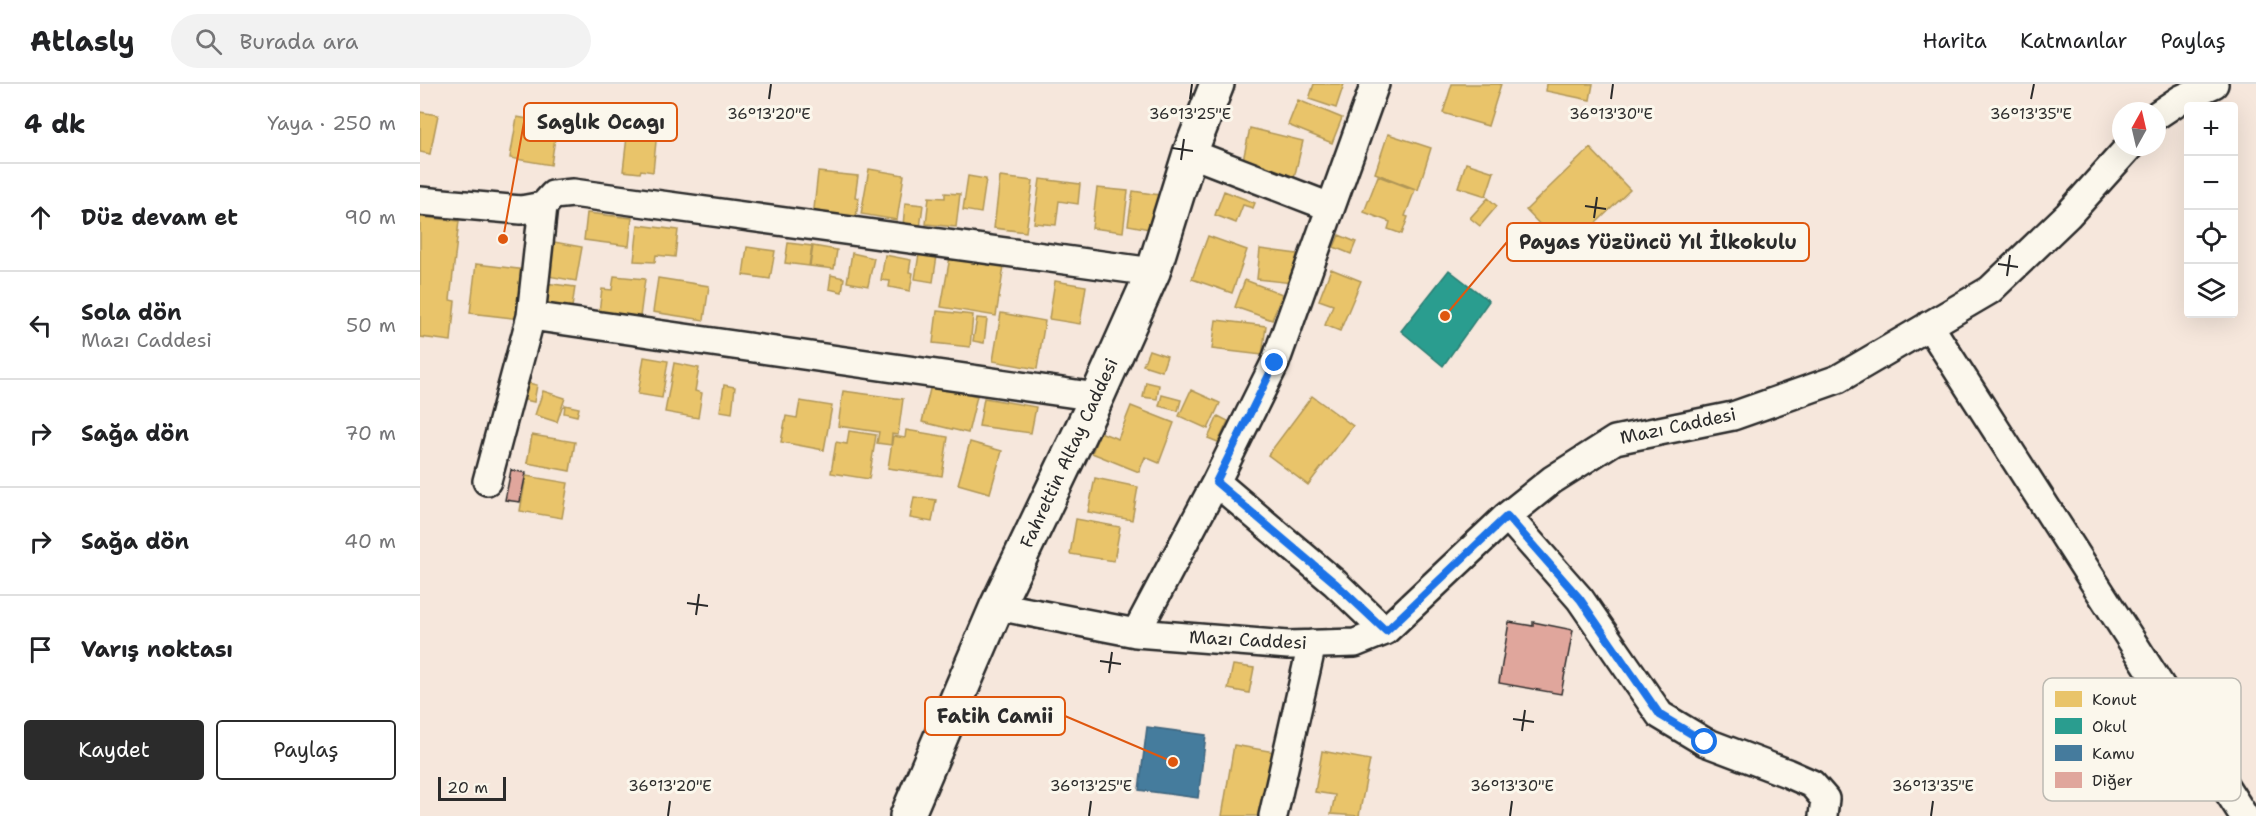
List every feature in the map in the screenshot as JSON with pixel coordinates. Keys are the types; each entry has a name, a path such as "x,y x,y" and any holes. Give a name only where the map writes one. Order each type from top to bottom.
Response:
{"street":[{"name":"Fahrettin Altay Caddesi","path":"907,816 997,606 1097,397 1153,272 1190,153 1217,84"},
{"path":"1136,633 1216,482 1275,363 1375,84"},
{"path":"2166,109 2181,99 2214,84"},
{"path":"1190,153 1330,207"},
{"name":"Mazı Caddesi","path":"997,606 1136,633 1288,645 1355,643 1386,631 1507,516 1552,480 1615,440 1733,416 1838,379 1990,290 2068,215 2121,156"},
{"path":"487,481 531,316 543,206 553,195 573,193 1153,272"},
{"path":"420,201 521,210 543,206"},
{"path":"531,316 1097,397"},
{"path":"1929,325 2155,678"},
{"path":"1216,482 1335,583 1386,631"},
{"path":"1507,516 1580,599 1660,715 1705,742 1812,784 1825,799 1823,816"},
{"path":"1273,816 1312,644"},
{"path":"2234,801 2244,816"}],"building: Konut":[{"path":"1314,84 1344,84 1336,108 1309,99"},
{"path":"1452,84 1501,84 1488,126 1443,113"},
{"path":"1547,84 1593,84 1590,100 1546,91"},
{"path":"1298,100 1342,118 1332,143 1288,125"},
{"path":"420,112 438,115 430,154 420,152"},
{"path":"517,117 557,124 551,165 510,158"},
{"path":"628,128 657,131 653,172 623,171"},
{"path":"1250,128 1303,141 1294,178 1242,165"},
{"path":"1388,134 1431,148 1418,190 1375,173"},
{"path":"1590,148 1630,190 1566,252 1526,210"},
{"path":"1466,163 1494,172 1486,196 1458,187"},
{"path":"869,169 904,175 897,220 861,214"},
{"path":"818,172 858,176 855,197 859,198 855,223 813,218"},
{"path":"968,176 986,179 981,213 963,210"},
{"path":"1378,176 1415,190 1405,216 1408,217 1402,234 1388,229 1390,222 1364,212"},
{"path":"1000,177 1033,181 1026,232 994,228"},
{"path":"1040,179 1080,184 1078,204 1059,201 1056,225 1034,223"},
{"path":"1097,188 1128,191 1123,232 1092,228"},
{"path":"1133,191 1166,196 1161,231 1128,225"},
{"path":"1224,191 1255,203 1253,208 1243,205 1236,223 1215,215"},
{"path":"945,193 960,194 956,227 926,224 929,197 945,198"},
{"path":"1488,198 1497,206 1480,226 1470,218"},
{"path":"905,203 923,205 920,228 903,226"},
{"path":"587,213 632,218 629,246 584,240"},
{"path":"420,217 459,221 450,300 455,301 451,341 420,337"},
{"path":"638,225 678,230 675,257 656,255 655,262 634,261"},
{"path":"1339,235 1356,242 1351,254 1334,247"},
{"path":"1208,236 1247,250 1232,293 1192,279"},
{"path":"554,242 582,247 576,281 548,276"},
{"path":"788,243 812,246 809,266 785,263"},
{"path":"813,246 837,250 834,269 810,266"},
{"path":"747,247 775,251 770,279 743,275"},
{"path":"1260,249 1297,254 1293,283 1257,279"},
{"path":"852,253 874,258 868,286 847,282"},
{"path":"919,254 937,256 933,282 915,279"},
{"path":"885,255 911,260 909,272 913,273 910,291 889,287 890,281 881,280"},
{"path":"950,257 1004,266 996,316 941,307"},
{"path":"476,264 527,270 521,319 470,313"},
{"path":"1331,269 1361,281 1340,331 1325,325 1333,305 1319,300"},
{"path":"831,275 844,278 842,292 829,289"},
{"path":"614,276 645,279 640,317 599,312 602,289 612,290"},
{"path":"658,278 709,286 704,320 653,312"},
{"path":"1245,280 1282,294 1272,320 1235,307"},
{"path":"1055,281 1086,286 1080,324 1049,319"},
{"path":"545,283 575,287 571,314 541,311"},
{"path":"937,311 973,315 970,347 933,343"},
{"path":"1001,313 1045,321 1037,369 993,361"},
{"path":"977,318 987,319 984,343 973,341"},
{"path":"1216,320 1266,326 1262,355 1212,349"},
{"path":"1149,350 1167,356 1162,371 1143,365"},
{"path":"644,357 668,361 662,398 638,394"},
{"path":"674,363 699,368 695,391 702,393 698,418 665,412"},
{"path":"520,381 537,385 534,402 516,398"},
{"path":"1146,382 1159,385 1157,399 1143,397"},
{"path":"724,385 735,387 732,413 720,411"},
{"path":"931,385 977,396 968,433 922,422"},
{"path":"1191,390 1220,403 1208,429 1179,416"},
{"path":"543,391 565,398 557,422 535,415"},
{"path":"843,391 903,399 898,435 892,434 891,445 877,443 879,432 838,426"},
{"path":"1162,395 1181,400 1178,411 1159,406"},
{"path":"1312,396 1353,426 1308,485 1268,455"},
{"path":"984,398 1036,407 1031,433 979,426"},
{"path":"800,401 832,406 824,450 781,442 786,416 797,418"},
{"path":"565,405 579,408 577,416 564,413"},
{"path":"1131,406 1174,423 1159,463 1145,457 1139,472 1092,453 1100,432 1118,439"},
{"path":"1218,416 1228,421 1218,442 1208,438"},
{"path":"906,430 948,437 942,476 888,468 893,436 905,438"},
{"path":"849,431 876,435 869,479 831,473 836,442 847,444"},
{"path":"532,435 575,442 570,471 527,463"},
{"path":"970,442 1002,451 990,493 958,484"},
{"path":"526,476 568,483 562,518 520,511"},
{"path":"1095,478 1138,487 1132,520 1088,512"},
{"path":"914,497 936,500 932,522 910,518"},
{"path":"1076,519 1120,527 1114,561 1070,554"},
{"path":"1233,665 1254,668 1249,693 1228,689"},
{"path":"1234,745 1275,752 1263,816 1222,816"},
{"path":"1322,751 1370,760 1359,816 1331,814 1335,795 1315,792"}],"building: Okul":[{"path":"1449,270 1489,301 1443,366 1401,331"}],"building: Kamu":[{"path":"1147,727 1206,735 1198,798 1139,790"}],"building: Diğer":[{"path":"511,470 526,473 520,502 505,500"},
{"path":"1509,622 1533,626 1533,622 1573,630 1561,694 1499,683"}],"place":[{"name":"Saglık Ocagı","path":"503,239"},
{"name":"Payas Yüzüncü Yıl İlkokulu","path":"1445,316"},
{"name":"Fatih Camii","path":"1173,762"}],"route":[{"path":"1275,363 1216,482 1335,583 1386,631 1507,516 1580,599 1660,715 1705,742"}]}
